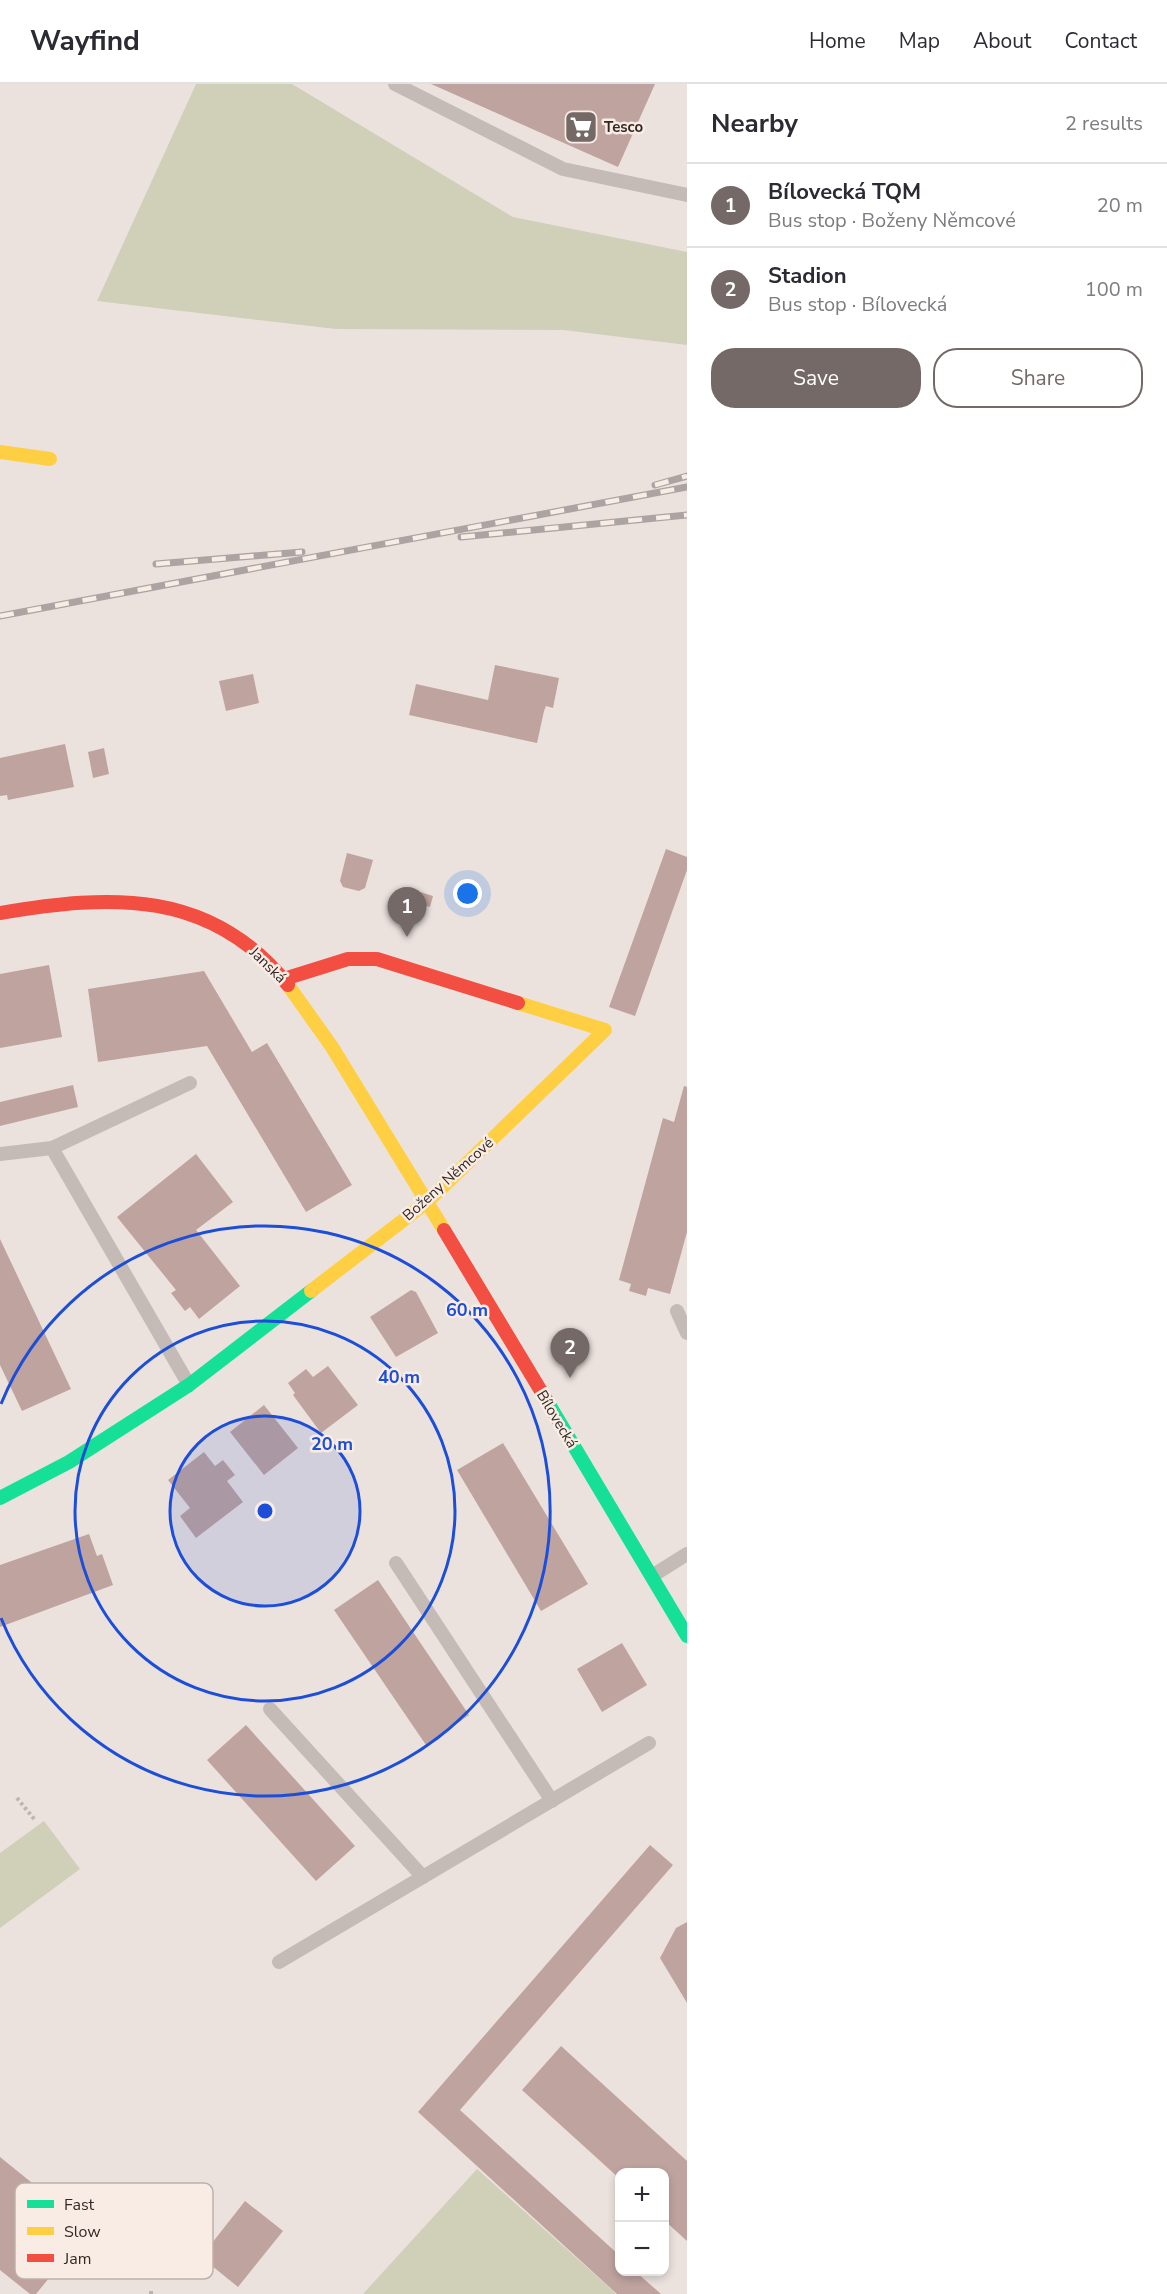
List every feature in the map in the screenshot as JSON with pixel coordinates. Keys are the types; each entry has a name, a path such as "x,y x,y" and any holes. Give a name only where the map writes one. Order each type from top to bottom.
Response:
{"street":[{"path":"0,452 50,459"},
{"name":"Janská","path":"0,913 95,899 164,904 206,919 244,942 285,979 316,1021 427,1202"},
{"name":"Boženy Němcové","path":"0,1498 69,1462 189,1385 427,1202 605,1030 377,959 348,960 285,979"},
{"name":"Bílovecká","path":"427,1202 687,1636"}],"lane":[{"path":"395,84 563,169 687,195"},
{"path":"0,1154 52,1148 190,1083"},
{"path":"52,1148 189,1385"},
{"path":"677,1311 687,1333"},
{"path":"652,1576 687,1554"},
{"path":"396,1563 552,1801"},
{"path":"270,1709 423,1877"},
{"path":"279,1962 649,1743"}],"path":[{"path":"17,1798 35,1820"}],"green space":[{"path":"196,84 292,84 513,217 687,252 687,345 563,330 336,329 97,301"},
{"path":"44,1821 80,1869 0,1928 0,1853"},
{"path":"477,2169 610,2288 616,2294 363,2294"}],"building":[{"name":"Tesco","path":"431,84 655,84 618,167"},
{"path":"495,665 559,678 553,708 546,706 537,743 409,715 416,684 488,700"},
{"path":"253,674 259,703 226,711 219,681"},
{"path":"65,744 74,787 8,800 7,795 0,796 0,758"},
{"path":"104,748 109,774 93,778 88,752"},
{"path":"666,849 687,857 687,870 635,1016 609,1007"},
{"path":"347,853 373,860 365,888 359,891 343,887 340,881"},
{"path":"417,891 433,896 430,907 414,902"},
{"path":"49,965 62,1037 0,1048 0,974"},
{"path":"204,971 252,1052 267,1043 352,1185 306,1212 207,1046 98,1062 88,989"},
{"path":"73,1085 78,1107 0,1126 0,1102"},
{"path":"684,1086 687,1087 687,1232 670,1294 648,1288 646,1296 629,1291 631,1284 619,1280 663,1118 674,1122"},
{"path":"196,1154 233,1202 196,1230 240,1286 199,1319 190,1307 185,1311 171,1293 176,1290 117,1217"},
{"path":"0,1239 71,1389 22,1411 0,1365"},
{"path":"411,1290 416,1292 438,1333 396,1357 370,1317"},
{"path":"328,1366 358,1405 321,1433 293,1395 295,1393 288,1383 306,1369 313,1377"},
{"path":"264,1405 298,1448 264,1475 230,1432"},
{"path":"503,1443 588,1584 541,1611 457,1470"},
{"path":"204,1452 215,1466 223,1460 235,1475 227,1481 243,1502 196,1538 180,1516 190,1508 168,1480"},
{"path":"89,1534 97,1556 102,1554 113,1585 0,1627 0,1565"},
{"path":"378,1580 469,1715 426,1745 334,1610"},
{"path":"622,1643 647,1685 602,1712 577,1669"},
{"path":"246,1725 355,1846 316,1881 207,1760"},
{"path":"650,1845 673,1865 460,2110 615,2251 615,2276 641,2276 661,2294 617,2294 418,2112"},
{"path":"687,1922 687,2003 660,1958 676,1928"},
{"path":"561,2046 687,2161 687,2241 669,2225 669,2168 615,2168 615,2174 522,2090"},
{"path":"0,2157 32,2183 15,2183 15,2279 48,2279 36,2294 30,2294 0,2270"},
{"path":"245,2201 283,2231 238,2287 213,2267 213,2242"}],"railway":[{"path":"655,485 687,476"},
{"path":"0,616 687,487"},
{"path":"461,537 687,515"},
{"path":"156,564 302,552"}],"traffic: fast":[{"path":"0,1498 69,1462 189,1385 311,1291"},
{"path":"547,1401 687,1636"}],"traffic: slow":[{"path":"0,452 50,459"},
{"path":"288,985 332,1047 444,1230"},
{"path":"311,1291 427,1202 605,1030 518,1003"}],"traffic: jam":[{"path":"0,913 81,903 120,902 157,906 192,915 226,931 258,954 288,985"},
{"path":"284,979 348,959 377,959 518,1003"},
{"path":"444,1230 547,1401"}],"place":[{"name":"Tesco","path":"581,127"},
{"name":"Bílovecká TQM","path":"407,937"},
{"name":"Stadion","path":"570,1378"}]}
